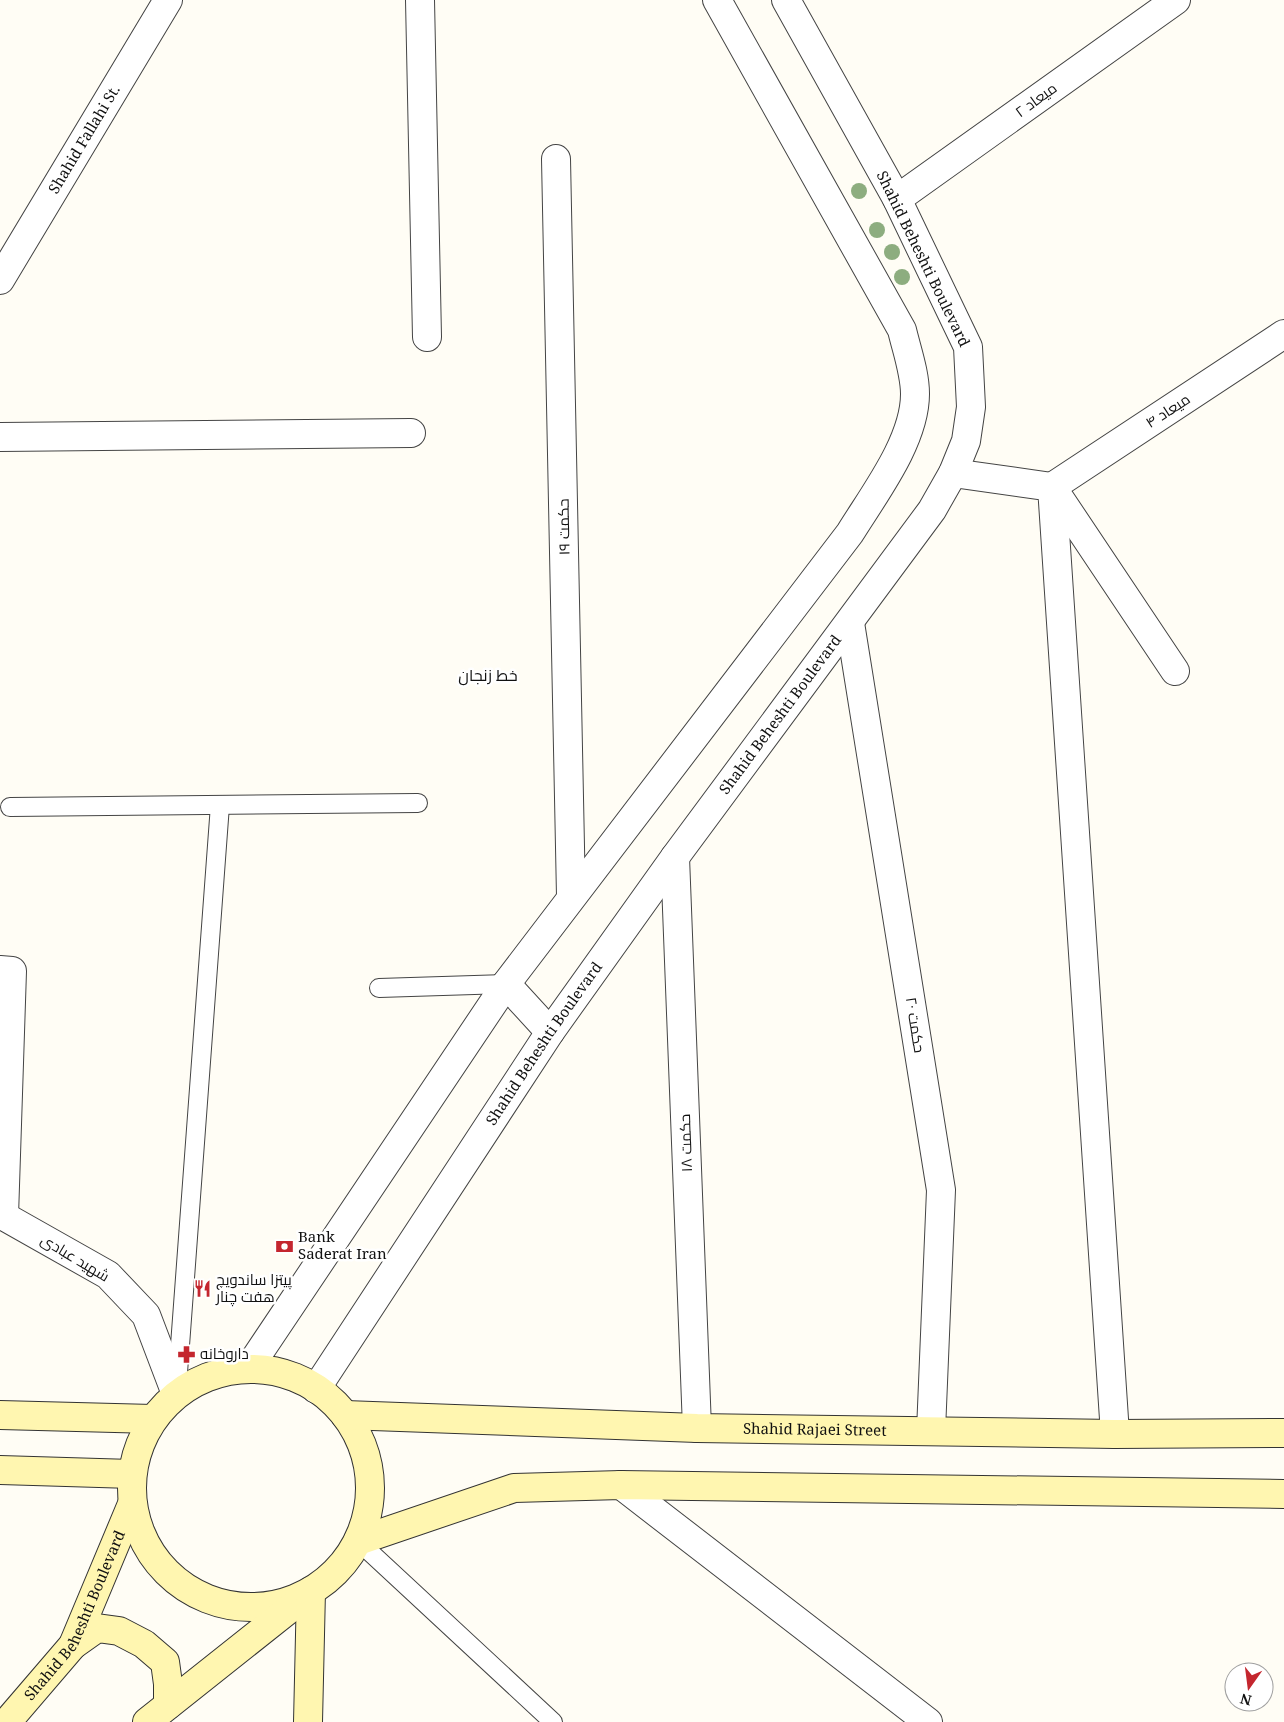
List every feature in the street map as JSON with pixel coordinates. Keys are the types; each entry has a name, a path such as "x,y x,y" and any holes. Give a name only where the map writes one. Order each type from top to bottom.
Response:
{"main road":[{"path":"147,1722 339,1569 358,1541 368,1509 370,1476 362,1444 345,1415 316,1389 284,1374 248,1369 210,1376 176,1394 153,1419 139,1445 132,1474 132,1504 143,1541 166,1573 198,1595 236,1606 275,1605 311,1591"},
{"path":"0,1415 153,1419"},
{"name":"Shahid Rajaei Street","path":"345,1415 697,1428 1115,1434 1284,1433"},
{"path":"0,1470 132,1474"},
{"path":"358,1541 514,1488 621,1485 1284,1494"},
{"name":"Shahid Beheshti Boulevard","path":"7,1722 72,1645 132,1504"},
{"path":"308,1722 311,1591"},
{"path":"72,1645 97,1628 119,1631 144,1644 164,1662 168,1684 168,1705"}],"street":[{"name":"Shahid Fallahi St.","path":"0,280 168,0"},
{"path":"420,0 427,337"},
{"path":"248,1369 506,984 571,896 850,533 899,452 911,419 915,395 912,372 902,330 717,0"},
{"name":"Shahid Beheshti Boulevard","path":"316,1389 550,1032 676,857 932,510 953,473 966,441 971,407 968,346 897,199 786,0"},
{"name":"میعاد ۲","path":"897,199 1176,0"},
{"name":"حکمت ۱۹","path":"556,159 571,896"},
{"name":"میعاد ۴","path":"1052,487 1284,334"},
{"path":"0,437 411,433"},
{"path":"953,473 1052,487 1175,671"},
{"path":"1052,487 1115,1434"},
{"name":"حکمت ۲۰","path":"850,622 941,1190 931,1431"},
{"name":"حکمت ۱۸","path":"676,857 697,1428"},
{"path":"0,970 12,971 2,1215"},
{"path":"506,984 550,1032"},
{"name":"شهید عبادی","path":"2,1215 108,1275 146,1315 176,1394"},
{"path":"621,1485 928,1722"}],"lane":[{"path":"10,807 418,804"},
{"path":"176,1394 220,805"},
{"path":"379,988 506,984"},
{"path":"358,1541 553,1722"}],"place":[{"name":"Bank Saderat Iran","path":"284,1246"},
{"name":"پیتزا ساندویچ هفت چنار","path":"202,1289"},
{"name":"داروخانه","path":"186,1354"}],"district":[{"name":"خط زنجان","path":"488,675"}]}
